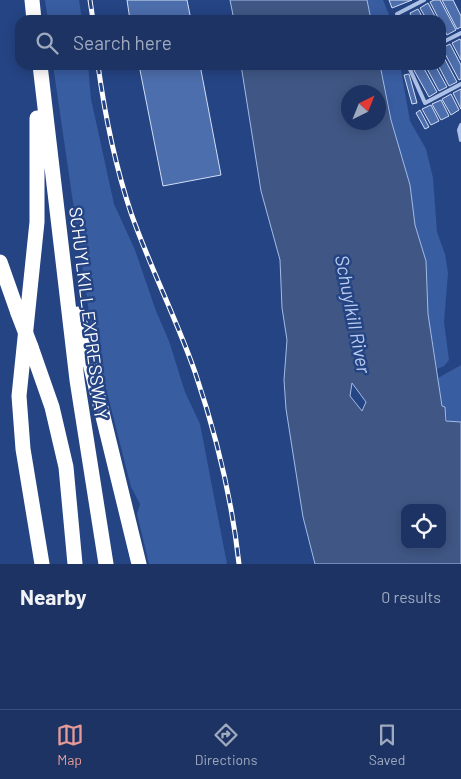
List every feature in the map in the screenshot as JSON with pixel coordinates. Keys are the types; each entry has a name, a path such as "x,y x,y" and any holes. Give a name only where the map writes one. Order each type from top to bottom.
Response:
{"highway":[{"path":"32,0 34,15"},
{"path":"38,70 37,222 18,396 23,449 42,564"},
{"name":"SCHUYLKILL EXPRESSWAY","path":"39,70 85,434 106,564"},
{"path":"57,217 88,361 139,564"},
{"path":"0,262 52,407 66,467 75,564"}],"lane":[{"path":"397,15 424,0"},
{"path":"446,40 461,32"},
{"path":"410,70 425,103 461,84"},
{"path":"461,125 459,130 461,140"}],"shaded area":[{"path":"45,0 79,0 81,15 47,15"},
{"path":"367,0 383,0 389,15 370,15"},
{"path":"54,70 88,70 91,99 114,204 135,250 156,311 169,341 185,392 200,424 227,564 149,564 137,514 140,504 131,487 92,333"},
{"path":"381,70 401,70 410,121 426,149 433,178 437,232 445,254 448,273 444,322 449,360 444,366 437,369 428,314 426,261 415,225 410,185 391,120 386,85 384,85"},
{"path":"461,365 461,489 445,408 442,406 438,378"}],"water":[{"path":"230,0 367,0 370,15 233,15"},
{"name":"Schuylkill River","path":"242,70 381,70 384,85 341,85 341,130 386,130 386,95 391,120 410,185 415,225 426,261 428,314 442,406 445,407 446,421 461,422 461,564 315,564 303,517 286,409 284,380 287,340 282,308 280,260 261,191","holes":["352,383 366,402 362,411 350,396"]}],"building":[{"path":"127,0 187,0 190,15 129,15"},
{"path":"389,0 412,0 392,8"},
{"path":"440,0 456,30 447,35 446,15 437,15 430,2"},
{"path":"442,0 453,0 461,16 461,27 457,29"},
{"path":"428,3 434,15 424,15 420,8"},
{"path":"418,9 421,15 411,15 410,13"},
{"path":"460,39 461,41 461,60 452,43"},
{"path":"450,44 461,65 461,79 459,80 446,56 446,46"},
{"path":"446,61 457,82 449,86 441,70 446,70"},
{"path":"140,70 201,70 221,175 163,186"},
{"path":"414,70 425,70 437,92 429,97"},
{"path":"428,70 438,70 447,87 439,91"},
{"path":"409,74 417,103 412,104 404,75"},
{"path":"461,89 461,109 453,93"},
{"path":"451,94 459,110 451,115 442,99"},
{"path":"441,100 449,116 441,120 432,104"},
{"path":"431,105 439,121 431,125 422,109"},
{"path":"420,110 429,127 425,129 416,113"}],"railway":[{"path":"90,0 92,15"},
{"path":"99,70 111,140 125,195 138,233 188,352 210,419 228,491 239,564"}]}
